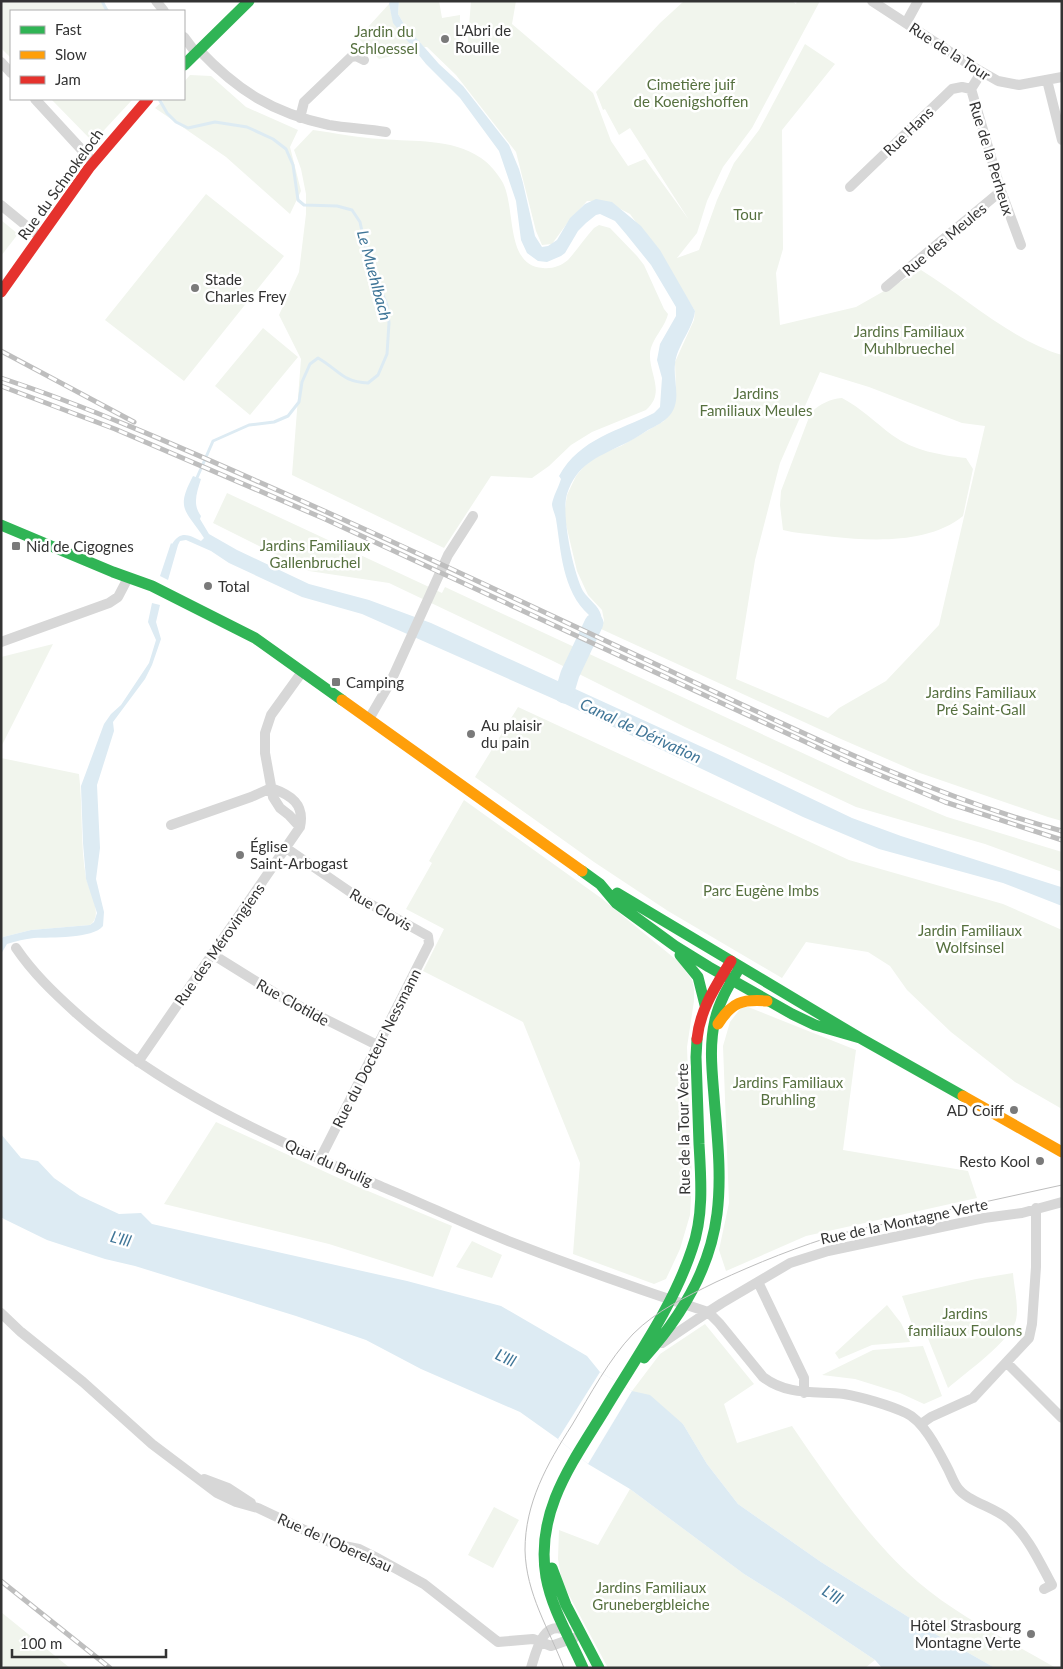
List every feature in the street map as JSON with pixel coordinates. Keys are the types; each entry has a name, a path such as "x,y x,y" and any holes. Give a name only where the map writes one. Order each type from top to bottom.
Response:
{"main road":[{"path":"185,63 249,1"},
{"name":"Rue du Schnokeloch","path":"1,292 93,162 147,100"},
{"path":"1,525 164,592 255,638 600,884 860,1038 1062,1152"},
{"path":"600,884 616,903 662,936 727,977 815,1025 860,1038"},
{"path":"662,936 697,973 704,1005"},
{"name":"Rue de la Tour Verte","path":"670,1300 684,1271 698,1226 701,1182 698,1030 704,1005 736,964"},
{"name":"Rue de la Tour Verte","path":"685,1305 699,1278 712,1240 716,1214 718,1180 710,1056 714,1017 727,977"},
{"path":"712,1034 724,1013 732,1005 748,1000 768,1001"},
{"path":"599,1668 556,1611 548,1590 543,1564 544,1534 554,1499 564,1475 661,1318 670,1300"},
{"name":"Rue de la Montagne Verte","path":"622,1380 672,1327 685,1305"},
{"path":"554,1499 550,1557 554,1575 571,1616 573,1636 583,1668"},
{"path":"571,1616 573,1636 578,1641 593,1668"}],"street":[{"name":"Rue de la Tour","path":"872,1 981,73 998,82 1011,85 1035,83 1062,77"},
{"path":"906,22 918,1"},
{"path":"185,38 222,73 252,96 277,110 330,125 386,132"},
{"path":"300,118 304,102 351,57 356,56 364,60"},
{"path":"1,62 10,72"},
{"name":"Rue de la Perheux","path":"981,73 971,90 1001,191 1021,245"},
{"path":"1048,80 1062,140"},
{"name":"Rue Hans","path":"850,187 952,89 962,87 971,90"},
{"path":"36,100 93,162"},
{"name":"Rue des Meules","path":"886,287 1001,191"},
{"path":"1,205 40,236"},
{"path":"369,719 392,681 448,555 473,516"},
{"path":"1,642 110,603 118,597 128,578"},
{"name":"Rue des Mérovingiens","path":"138,1062 300,827 275,802 270,788 265,753 265,733 267,724 302,672"},
{"path":"171,825 251,797 270,788"},
{"name":"Rue Clovis","path":"286,848 356,896 428,936"},
{"name":"Rue du Docteur Nessmann","path":"320,1159 429,944 428,936"},
{"name":"Quai du Brulig","path":"16,948 27,964 51,991 87,1023 138,1062 213,1108 320,1159 504,1239 685,1305"},
{"name":"Rue Clotilde","path":"212,954 282,998 377,1046"},
{"name":"Rue de la Montagne Verte","path":"651,1351 722,1302 790,1263 828,1251 984,1218 1022,1213 1062,1202"},
{"path":"921,1424 931,1417 973,1398 1025,1344 1031,1333 1036,1267 1036,1208"},
{"path":"758,1282 804,1378 804,1393"},
{"path":"685,1305 708,1312 763,1377 777,1386 804,1393 853,1396 906,1413 921,1424 958,1488 968,1496 1008,1519 1026,1537 1052,1584 1044,1589"},
{"name":"Rue de l'Oberelsau","path":"1,1313 152,1444 189,1471 228,1488 258,1508 334,1544 364,1551 413,1578 430,1588 498,1642 533,1639 551,1646 573,1636"},
{"path":"1007,1363 1062,1418"},
{"path":"531,1668 546,1634 554,1628 560,1628 573,1636"}],"green space":[{"path":"1,1 102,1 109,10 10,10 10,57 1,48"},
{"path":"399,1 439,1 442,18 460,15 459,51 467,52 471,1 516,1 512,24 593,93 611,141 628,166 645,159 689,220 630,128 619,135 605,109 603,110 596,92 660,23 684,1 792,1 796,4 797,1 820,1 752,128 723,167 707,201 697,233 677,258 699,250 717,200 734,163 759,130 805,44 835,64 782,130 783,249 776,273 780,325 856,307 921,270 1025,340 1062,355 1062,821 917,772 601,629 604,620 602,610 588,595 577,571 564,516 567,495 576,476 585,465 601,454 621,446 664,421 676,390 675,362 694,320 695,311 664,260 630,214 605,201 587,201 552,244 542,245 536,231 516,152 456,75 427,47 424,47 398,14","holes":["820,372 869,387 962,423 985,426 939,625 886,681 839,708 828,718 736,679 755,560 780,463"]},
{"name":"Jardin du Schloessel","path":"389,4 396,23 415,51 379,59 358,38"},
{"path":"190,75 211,76 246,107 298,130 290,147 301,191 290,214 226,157 155,108 164,100 185,100 185,81"},
{"path":"52,100 132,100 93,142"},
{"path":"313,130 364,138 445,144 458,147 481,158 496,172 503,183 507,194 517,247 523,258 531,265 546,268 559,265 568,260 594,228 599,225 610,228 644,265 668,314 655,338 650,354 656,390 652,404 646,410 592,432 571,445 549,466 532,478 491,476 444,548 292,475 301,359 279,315 299,272 306,214 306,194 301,169 294,150"},
{"name":"Stade Charles Frey","path":"206,194 284,256 184,381 105,320"},
{"path":"1,220 18,234 1,256"},
{"path":"263,328 298,357 250,415 215,386"},
{"path":"842,398 892,435 909,445 937,454 966,458 973,469 963,516 945,527 925,534 903,538 857,539 783,530 780,505 781,491 811,412 825,402"},
{"name":"Jardins Familiaux Gallenbruchel","path":"227,493 442,593 445,587 878,788 947,817 1062,852 1062,872 985,844 856,807 685,727 551,660 389,583 309,571 213,523"},
{"path":"53,644 1,747 1,657"},
{"name":"Parc Eugène Imbs","path":"518,707 849,860 1003,904 1062,930 1062,1109 1015,1082 951,1032 907,990 890,966 868,952 806,942 782,978 668,911 594,862 475,777"},
{"path":"1,758 79,774 84,865 96,909 94,921 90,925 31,930 1,939"},
{"path":"464,800 601,898 679,962 692,980 694,1001 687,1047 692,1180 690,1215 680,1249 666,1279 654,1284 573,1254 580,1163 523,1022 423,971 444,929 406,909 432,863 429,861"},
{"name":"Jardins Familiaux Bruhling","path":"743,1005 856,1050 843,1150 968,1171 977,1198 806,1236 726,1271 719,1250 729,1203 723,1046 730,1022"},
{"path":"216,1122 356,1186 452,1226 433,1277 329,1244 164,1204"},
{"path":"472,1241 502,1255 492,1278 456,1267"},
{"name":"Jardins familiaux Foulons","path":"1013,1273 1017,1309 1016,1320 1012,1328 997,1347 948,1388 927,1336 917,1339 902,1296 976,1279"},
{"path":"887,1305 901,1323 910,1342 872,1345 839,1359 835,1353"},
{"path":"705,1324 754,1384 724,1404 737,1443 792,1426 835,1488 866,1528 882,1547 918,1582 950,1606 985,1628 1056,1668 995,1668 937,1635 821,1562 738,1504 707,1464 683,1424 632,1391 660,1354"},
{"path":"923,1346 942,1396 924,1404 900,1393 855,1379 822,1375 873,1350"},
{"name":"Jardins Familiaux Grunebergbleiche","path":"630,1489 744,1574 875,1660 865,1668 608,1668 562,1582 558,1559 559,1530 598,1545"},
{"path":"494,1507 519,1520 493,1568 468,1555"},
{"path":"1,1612 70,1668 6,1668 1,1663"}],"water":[{"path":"390,1 399,1 398,14 404,24 439,64 463,86 509,145 523,183 535,236 542,247 548,246 557,240 570,218 585,204 596,199 612,202 641,226 660,250 695,311 694,318 676,357 676,403 670,415 629,442 588,463 576,476 567,494 567,528 575,571 583,591 600,612 599,626 588,621 589,615 573,594 564,570 556,519 552,506 561,479 559,476 568,463 589,444 654,413 660,407 662,378 657,360 660,344 676,316 676,307 651,265 626,234 615,221 600,214 596,215 578,231 565,253 561,256 547,262 538,261 527,253 521,240 516,201 499,151 460,98 426,64 393,23"},
{"name":"Canal de Dérivation","path":"193,476 201,479 196,502 201,516 200,519 209,534 237,550 309,584 369,600 431,623 724,757 852,818 901,836 1061,887 1062,906 1003,883 879,849 803,817 563,703 362,614 302,597 229,563 211,551 186,540 180,541 178,545 168,580 160,576 171,543 182,535 201,541 204,538 185,509 185,496"},
{"path":"152,603 160,605 156,622 161,639 145,679 113,722 114,731 97,785 100,848 96,879 104,912 103,926 98,930 81,935 34,938 14,942 7,944 1,954 1,939 3,937 31,930 90,925 94,922 97,913 86,879 81,786 104,724 121,705 149,663 156,640 148,622"},
{"name":"L'Ill","path":"1,1134 21,1158 38,1161 54,1178 80,1196 119,1214 141,1213 152,1224 407,1281 501,1306 587,1356 600,1372 632,1391 650,1395 683,1424 707,1464 738,1504 821,1562 937,1635 995,1668 882,1668 875,1660 744,1574 630,1489 588,1464 558,1439 520,1412 421,1369 366,1340 296,1316 47,1240 4,1219 1,1217"}],"pier":[{"path":"600,1372 632,1391 588,1464 558,1439"}],"waterway":[{"name":"Le Muehlbach","path":"102,1 106,10"},
{"name":"Le Muehlbach","path":"160,100 167,113 176,122 188,128 215,122 247,127 273,139 286,149 293,165 298,200 304,205 337,206 352,210 360,222 367,255 387,305 389,323 387,354 378,375 368,383 359,382 346,378 318,358 310,364 302,382 299,402 288,416 274,422 249,425 213,441 196,480"},
{"name":"Le Muehlbach","path":"564,694 570,674 594,623"}],"tram line":[{"path":"564,1668 539,1611 529,1582 525,1550 529,1516 539,1485 554,1454 608,1366 624,1344 642,1325 672,1305 716,1282 810,1243 843,1233 1062,1185"}],"railway":[{"path":"1,351 134,422"},
{"path":"1,378 67,401 132,427 312,505 868,762 964,800 1062,831"},
{"path":"1,386 115,429 325,519 851,763 945,802 1062,840"},
{"path":"1,1581 110,1668"}],"traffic: fast":[{"path":"185,64 249,1"},
{"path":"1,525 113,572 152,586 255,638 342,700"},
{"path":"582,871 600,884 616,903 675,946 709,967 815,1025 860,1038"},
{"path":"617,893 860,1038 963,1096"},
{"path":"680,955 698,977 705,1005"},
{"path":"644,1358 670,1326 692,1292 701,1273 713,1235 717,1214 719,1170 712,1068 712,1039 719,1007 737,972"},
{"path":"583,1668 552,1601 546,1577 544,1553 546,1531 551,1510 569,1469 664,1312 684,1270 696,1236 701,1197 697,1039"},
{"path":"552,1568 566,1605 599,1668"}],"traffic: slow":[{"path":"342,700 582,871"},
{"path":"718,1024 728,1011 738,1004 751,1001 767,1001"},
{"path":"963,1096 1062,1152"}],"traffic: jam":[{"path":"1,292 89,168 147,100"},
{"path":"697,1039 705,1008 731,961"}],"place":[{"name":"L'Abri de Rouille","path":"445,39"},
{"name":"Stade Charles Frey","path":"195,288"},
{"name":"Nid de Cigognes","path":"16,546"},
{"name":"Total","path":"208,586"},
{"name":"Camping","path":"336,682"},
{"name":"Au plaisir du pain","path":"471,734"},
{"name":"Église Saint-Arbogast","path":"240,855"},
{"name":"AD Coiff","path":"1014,1110"},
{"name":"Resto Kool","path":"1040,1161"},
{"name":"Hôtel Strasbourg Montagne Verte","path":"1031,1634"}],"park label":[{"name":"Cimetière juif de Koenigshoffen","path":"691,92"},
{"name":"Tour","path":"748,214"},
{"name":"Jardins Familiaux Muhlbruechel","path":"909,340"},
{"name":"Jardins Familiaux Meules","path":"756,402"},
{"name":"Jardins Familiaux Pré Saint-Gall","path":"981,700"},
{"name":"Jardin Familiaux Wolfsinsel","path":"970,938"}]}
